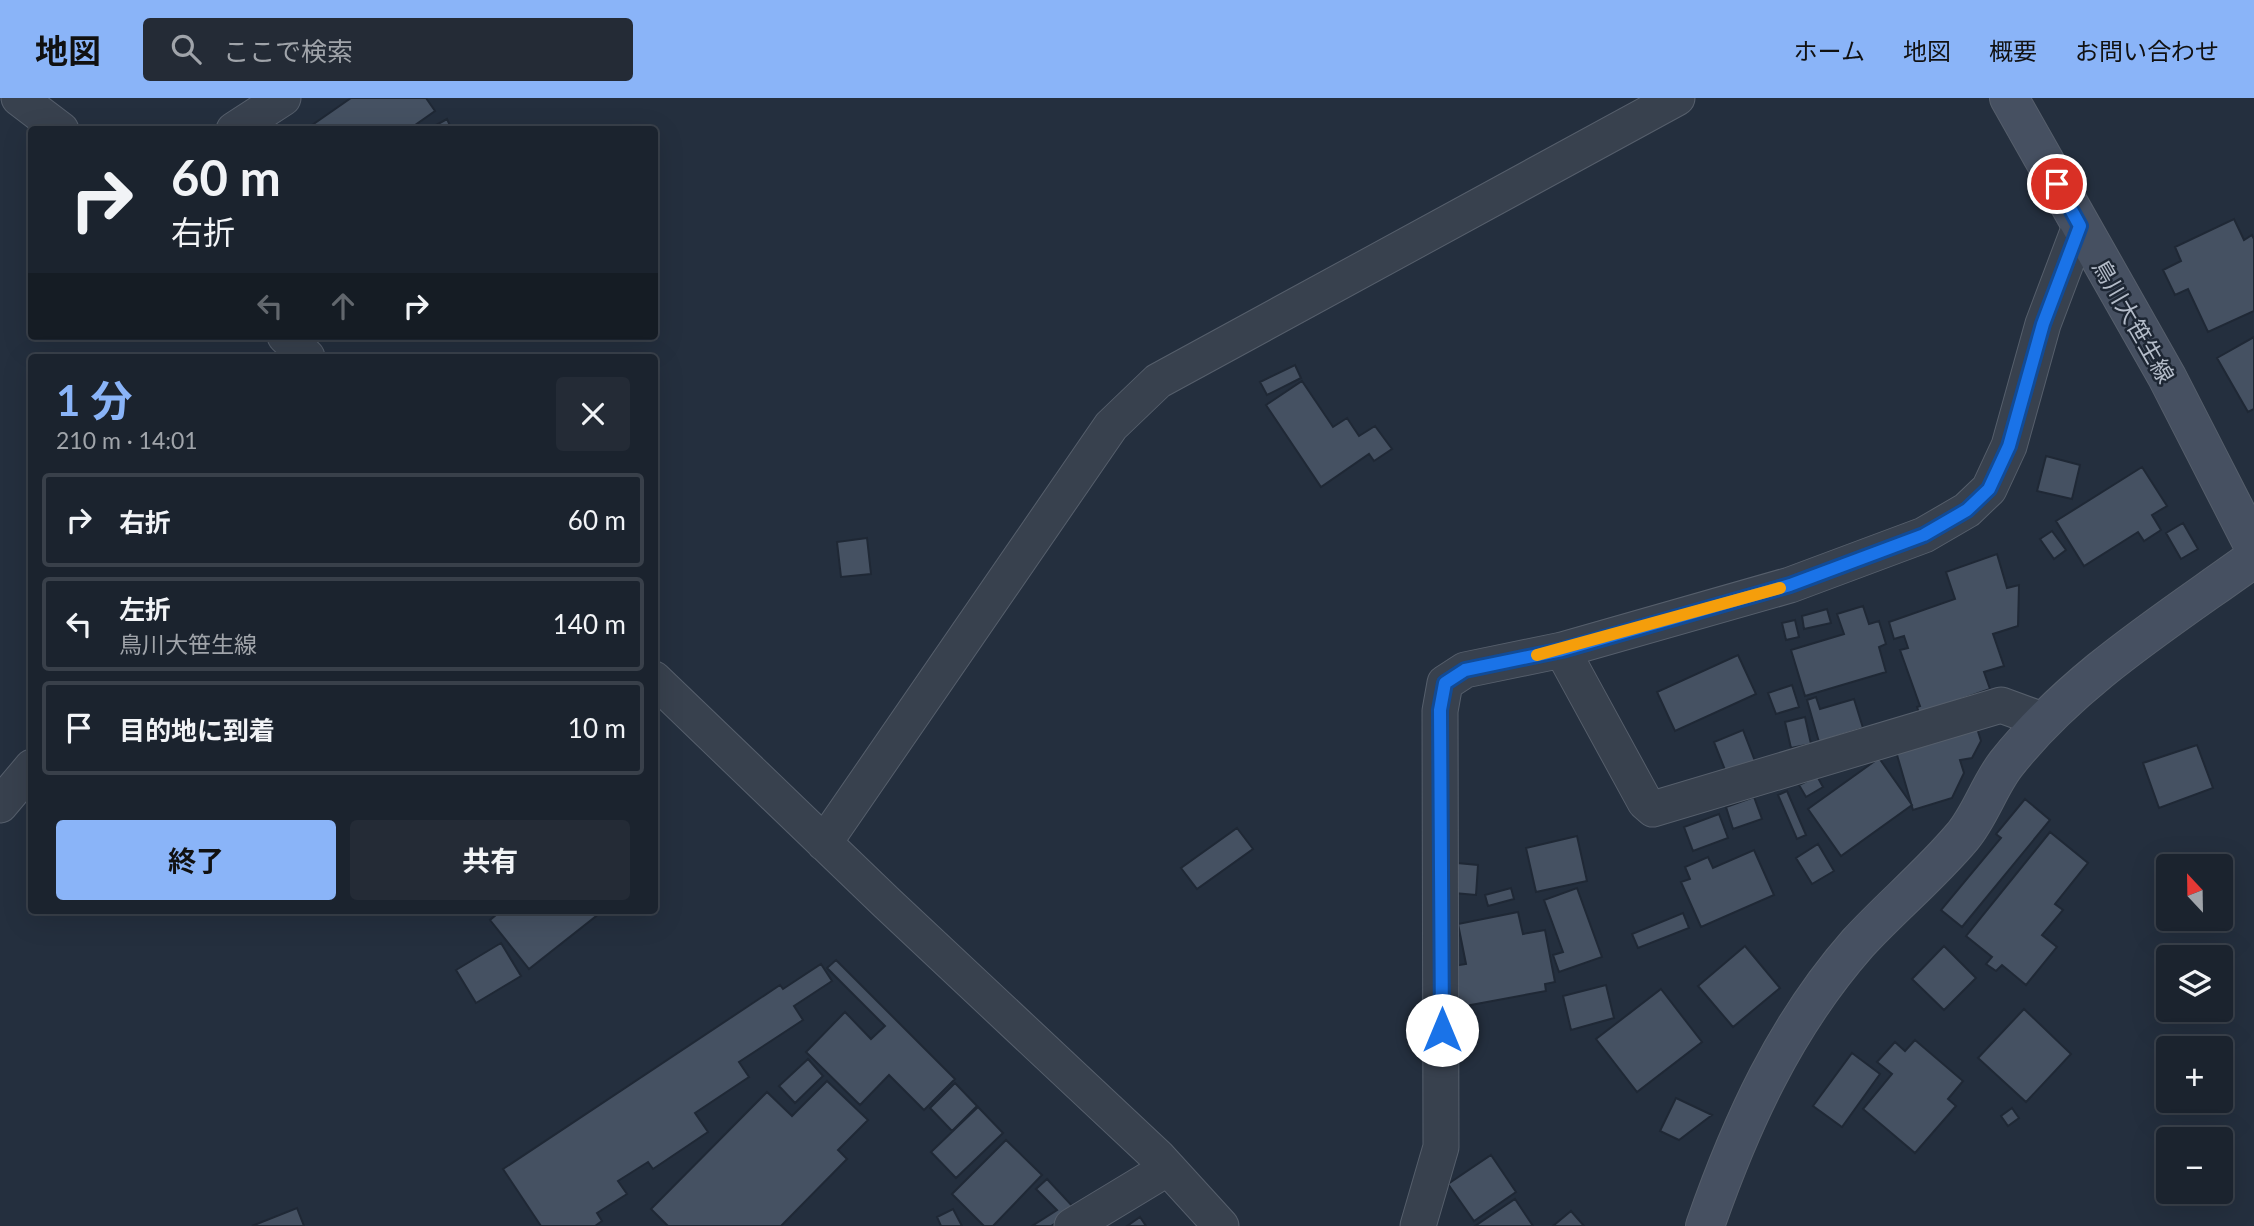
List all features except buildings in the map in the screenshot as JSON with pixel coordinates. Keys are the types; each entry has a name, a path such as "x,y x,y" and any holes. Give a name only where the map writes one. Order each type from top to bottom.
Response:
{"street":[{"path":"19,98 56,126"},
{"path":"240,126 283,98"},
{"path":"824,842 1111,426 1157,381 1677,98"},
{"name":"鳥川大笹生線","path":"2009,98 2167,377 2254,547"},
{"path":"1418,1226 1441,1147 1440,710 1445,683 1465,670 1562,650 1790,585 1924,535 1967,510 1989,489 2009,446 2043,324 2080,226"},
{"path":"289,340 304,354"},
{"path":"1705,1226 1731,1151 1760,1090 1812,1000 1858,944 1964,835 2005,765 2092,674 2254,558"},
{"path":"1562,650 1645,802 1653,809 2001,705 2045,721"},
{"path":"658,683 1168,1168 1221,1226"},
{"path":"0,804 28,772"},
{"path":"1072,1226 1168,1168"}],"slow traffic":[{"path":"1537,655 1780,588"}],"route":[{"path":"1442,1030 1440,710 1445,683 1465,670 1562,650 1790,585 1924,535 1967,510 1989,489 2009,446 2043,324 2080,226 2057,184"}]}
